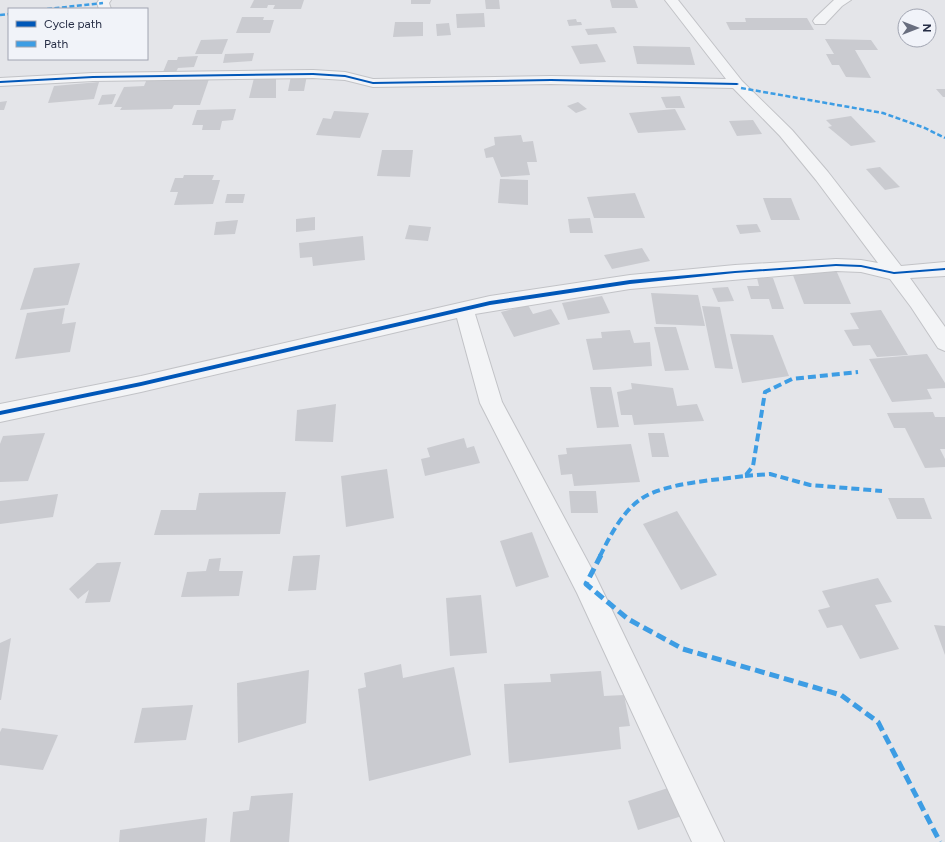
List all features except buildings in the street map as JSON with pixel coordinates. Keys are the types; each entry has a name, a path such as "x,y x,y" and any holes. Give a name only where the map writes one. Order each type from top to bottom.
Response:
{"street":[{"path":"671,0 737,84 786,133 822,176 894,273 918,302 945,343"},
{"path":"820,21 838,3 845,0"},
{"path":"0,82 96,71 313,74 346,76 379,83 551,80 737,84"},
{"path":"0,413 141,384 464,308 630,282 735,272 836,265 861,266 894,273 945,269"},
{"path":"464,308 491,403 586,584 708,842"}],"marked path":[{"path":"56,8 103,3"},
{"path":"0,15 8,14"},
{"path":"741,88 883,113 925,128 945,138"},
{"path":"858,372 792,379 765,392 753,466 745,476 661,490 649,494 641,499 632,507 616,527 586,584 628,619 683,649 841,695 878,722 940,842"},
{"path":"745,476 770,474 810,485 882,491"}],"cycle path":[{"path":"0,82 93,77 313,74 345,76 373,83 551,80 737,84"},
{"path":"0,413 141,384 490,303 630,282 735,272 836,265 861,266 894,273 945,269"}]}
